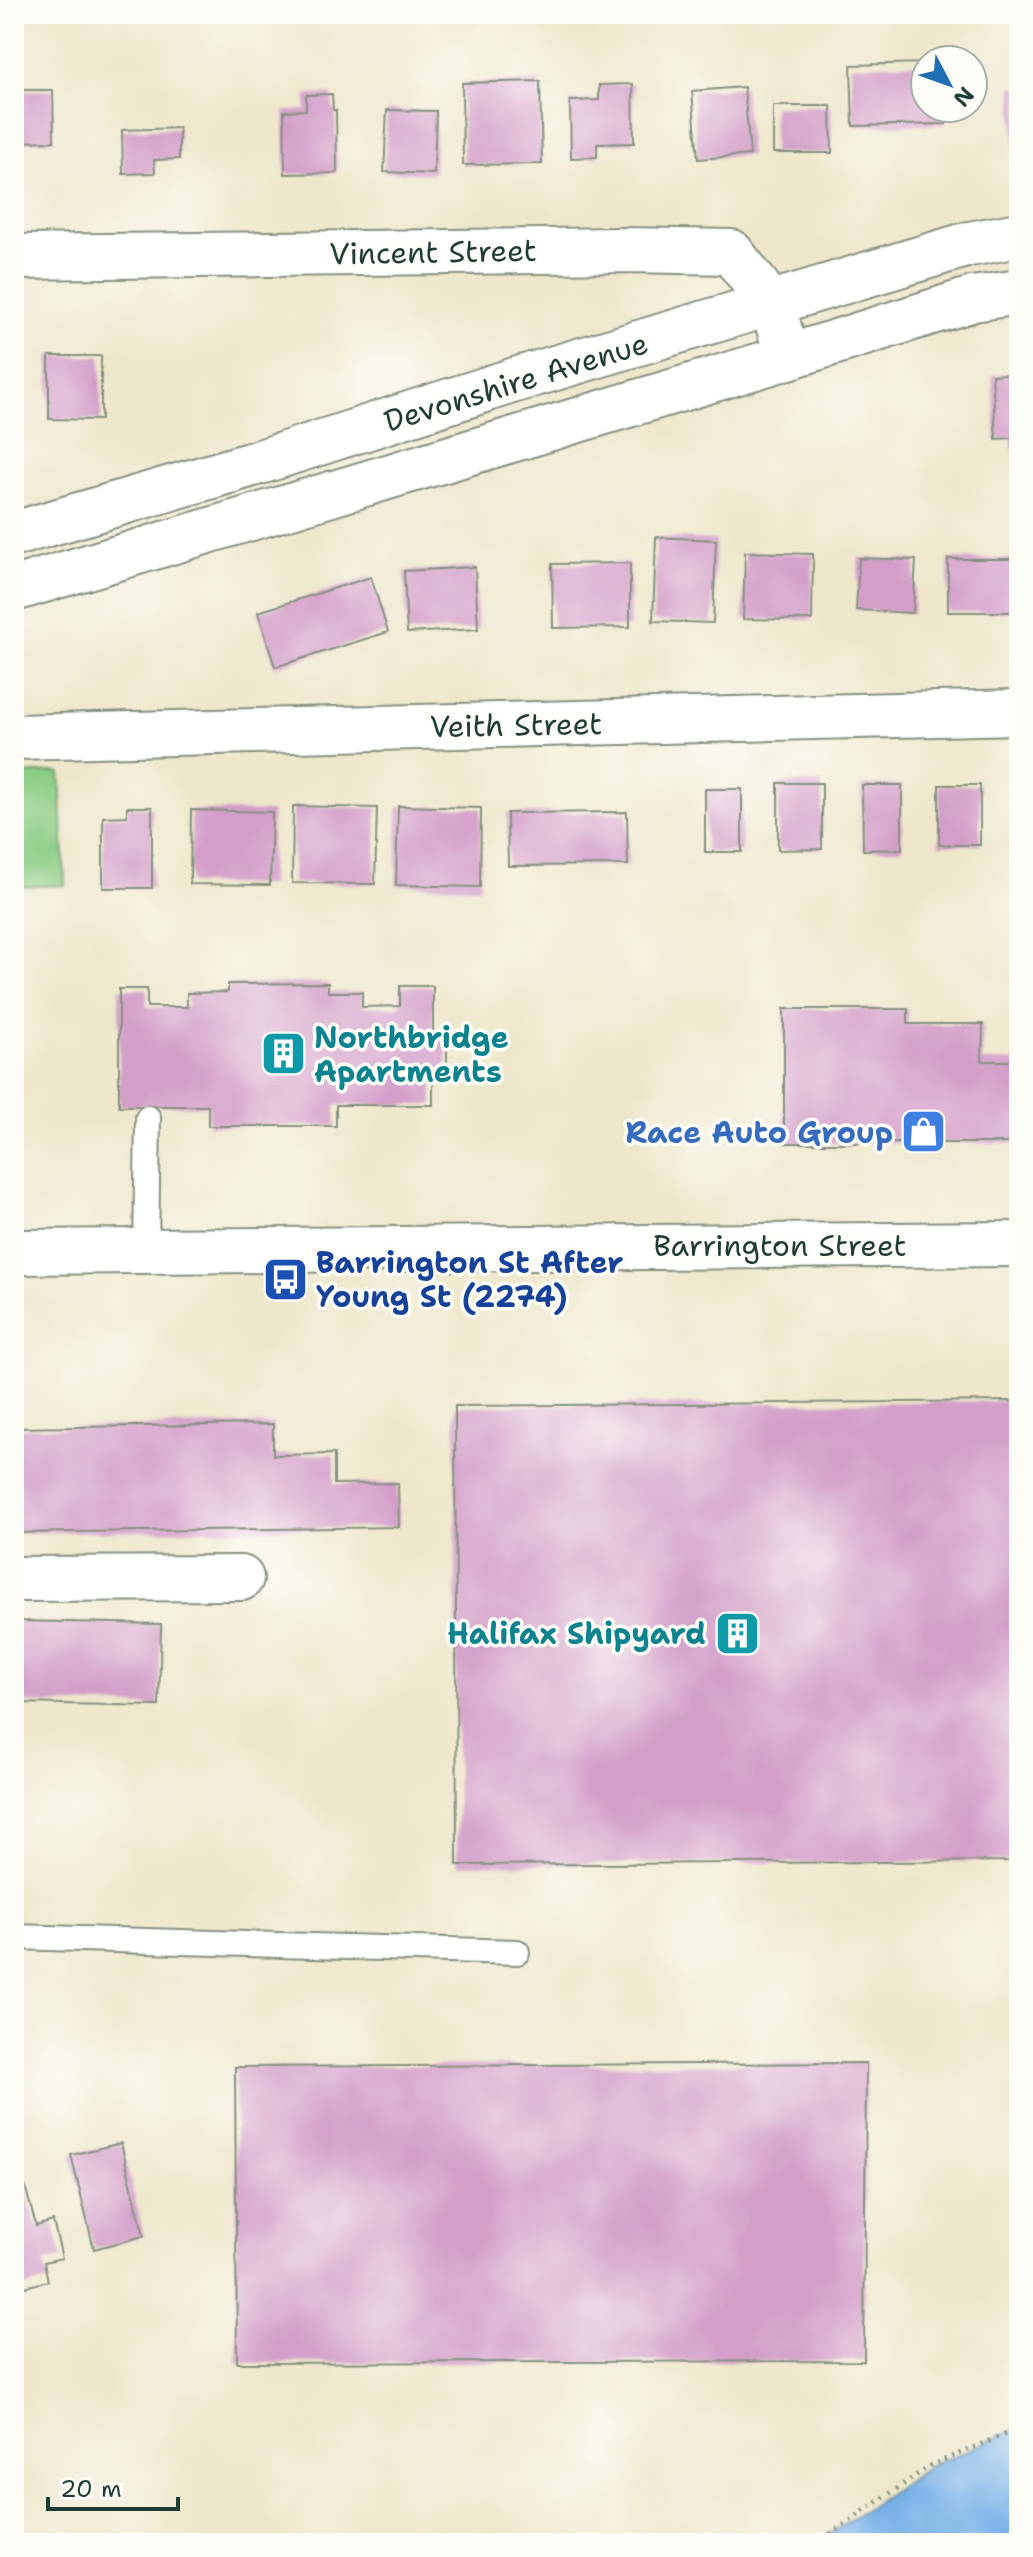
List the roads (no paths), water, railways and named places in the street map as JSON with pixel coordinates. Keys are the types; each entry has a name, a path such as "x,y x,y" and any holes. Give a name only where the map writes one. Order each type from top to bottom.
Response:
{"street":[{"name":"Devonshire Avenue","path":"14,534 263,461 515,380 969,244 1019,235"},
{"name":"Vincent Street","path":"14,257 626,250 731,252 772,305 788,357"},
{"name":"Devonshire Avenue","path":"14,589 973,299 1019,292"},
{"name":"Veith Street","path":"14,737 1019,712"},
{"name":"Barrington Street","path":"14,1252 1019,1244"},
{"path":"14,1579 241,1578"}],"lane":[{"path":"146,1249 148,1118"},
{"path":"14,1937 517,1952"}],"water":[{"path":"1019,2428 1019,2543 817,2543 930,2466"}],"place":[{"name":"Northbridge Apartments","path":"283,1054"},
{"name":"Race Auto Group","path":"924,1132"},
{"name":"Barrington St After Young St (2274)","path":"285,1279"},
{"name":"Halifax Shipyard","path":"737,1633"}]}
